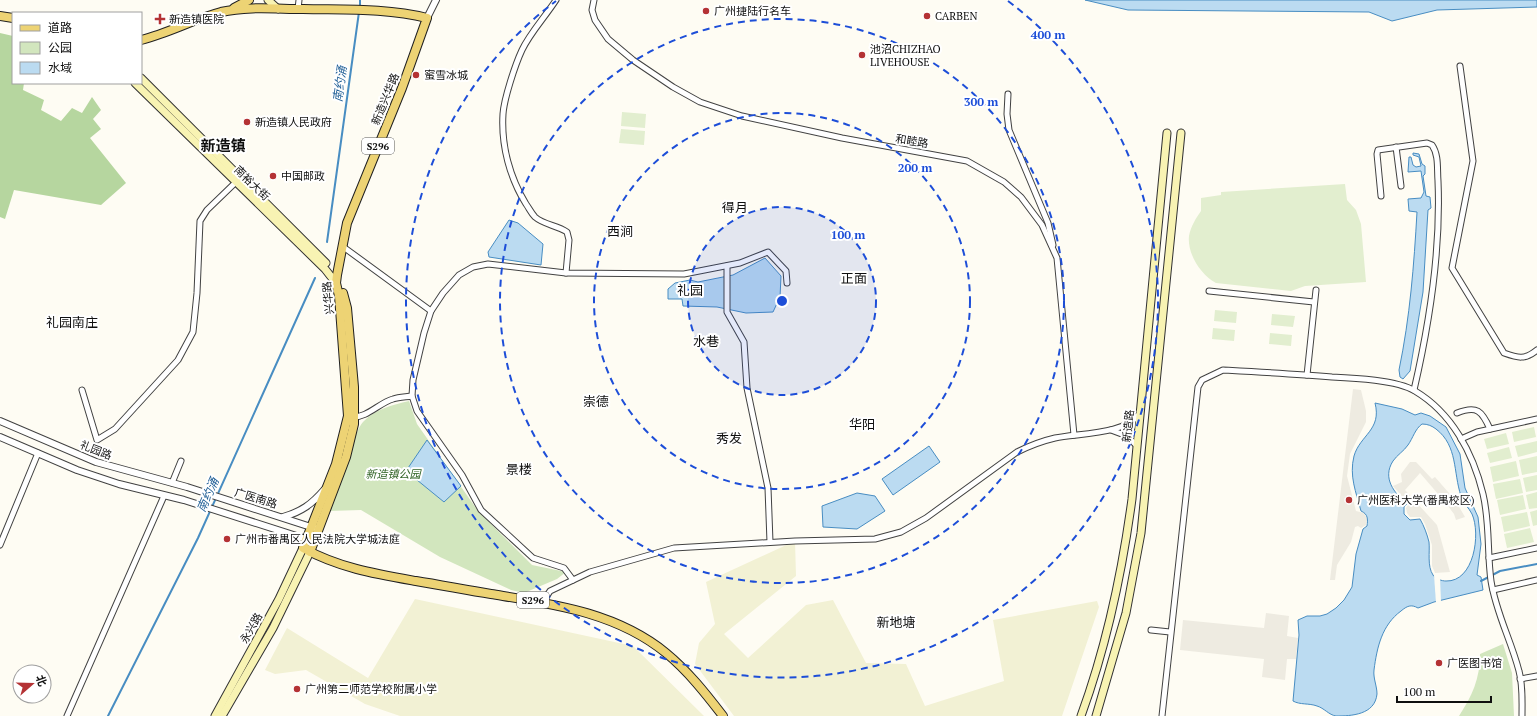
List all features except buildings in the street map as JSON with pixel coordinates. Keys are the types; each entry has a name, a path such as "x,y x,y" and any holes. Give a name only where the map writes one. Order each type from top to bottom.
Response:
{"main road":[{"path":"142,40 226,11 249,0"},
{"path":"268,0 278,9"},
{"path":"226,11 278,9 352,10 413,15 427,18"},
{"path":"0,16 12,18"},
{"name":"新造兴华路","path":"336,279 347,224 402,88 427,18"},
{"path":"142,42 150,38"},
{"name":"南裕大街","path":"142,79 336,279"},
{"name":"南裕大街","path":"136,84 336,279"},
{"name":"新造路","path":"1081,716 1105,640 1119,582 1131,506 1167,133"},
{"path":"1096,716 1126,613 1142,533 1181,133"},
{"name":"兴华路","path":"315,528 346,457 351,417 336,279"},
{"name":"兴华路","path":"307,550 351,417"},
{"name":"S296","path":"307,550 323,559 364,572 543,602 600,616 643,637 666,653 681,667 723,716"},
{"name":"永兴路","path":"215,716 307,550"},
{"name":"永兴路","path":"222,716 273,628 307,550"}],"street":[{"path":"298,9 299,0"},
{"name":"新造兴华路","path":"427,18 436,0"},
{"path":"556,0 522,50 513,74 502,114 509,169 520,194 534,216 546,224 562,228 567,232 569,240 566,273"},
{"name":"和睦路","path":"594,0 592,10 595,20 608,39 650,72 700,102 742,116 842,138 968,161 1004,182 1021,197 1042,225 1056,258 1074,435"},
{"path":"1460,66 1473,161 1452,268 1504,353 1517,357 1529,356 1537,350"},
{"path":"1008,94 1007,114 1009,130 1048,223 1056,258"},
{"path":"1382,196 1377,154 1378,150 1427,143 1432,145 1436,156 1439,202 1436,254 1432,301 1414,390"},
{"path":"1396,147 1401,186"},
{"path":"82,390 97,440 115,429 178,360 193,332 197,293 200,221 207,210 236,182"},
{"path":"342,246 431,311"},
{"path":"573,580 564,568 533,558 481,510 462,475 417,411 412,396 417,360 431,311 443,293 459,275 473,267 488,264 566,273 684,274 740,263 768,252 786,271 787,283"},
{"path":"727,266 727,312 744,342 747,388 768,488 770,542"},
{"path":"1209,290 1314,302"},
{"path":"1307,375 1316,290"},
{"path":"1162,716 1198,387 1202,380 1223,370 1383,381 1414,390 1437,407 1457,429 1473,464 1483,494 1488,522 1489,560 1493,590 1520,679 1522,716"},
{"path":"351,417 363,415 377,406 393,399 412,396"},
{"path":"1457,413 1471,409 1480,412 1485,416 1490,429"},
{"path":"543,602 550,592 590,572 674,548 770,542 875,539 901,532 926,518 1017,452 1031,445 1074,435 1110,430 1130,422 1140,412"},
{"path":"1461,439 1472,433 1537,419"},
{"name":"礼园路","path":"0,421 96,462 187,487"},
{"path":"1110,430 1127,436 1137,446"},
{"path":"0,437 77,470 119,484 184,500 311,540"},
{"path":"0,545 38,453"},
{"path":"172,483 181,461"},
{"path":"283,517 299,511 314,502 328,486"},
{"name":"广医南路","path":"187,487 315,528"},
{"path":"66,716 164,496"},
{"path":"1489,560 1537,548"},
{"path":"1493,590 1537,580"},
{"path":"1151,630 1170,632"},
{"path":"1520,679 1537,676"}],"green space":[{"path":"0,33 12,36 12,84 24,84 23,90 44,100 41,110 61,121 72,108 82,113 92,97 101,110 93,119 101,129 90,138 126,183 101,205 14,190 5,219 0,217"},
{"path":"622,112 646,114 645,128 621,126"},
{"path":"621,129 645,131 644,145 619,143"},
{"path":"1345,184 1347,200 1356,210 1361,224 1366,282 1305,286 1291,291 1216,283 1205,275 1196,263 1190,250 1189,236 1194,222 1201,211 1201,198 1221,195 1221,192"},
{"path":"1215,310 1237,312 1236,323 1214,321"},
{"path":"1272,314 1295,316 1293,327 1271,325"},
{"path":"1213,328 1235,330 1234,341 1212,339"},
{"path":"1270,333 1292,335 1291,346 1269,344"},
{"name":"新造镇公园","path":"409,401 417,424 478,511 532,565 566,572 557,579 524,593 511,590 440,557 361,510 329,511 350,450 363,422 378,411"},
{"path":"1534,427 1536,437 1514,442 1512,432"},
{"path":"1506,433 1509,444 1487,449 1484,439"},
{"path":"1537,441 1537,452 1518,457 1515,446"},
{"path":"1509,447 1512,458 1490,463 1487,453"},
{"path":"1537,456 1537,472 1522,475 1519,460"},
{"path":"1516,461 1519,476 1493,482 1490,467"},
{"path":"1537,475 1537,490 1526,492 1523,478"},
{"path":"1520,479 1523,493 1496,499 1493,484"},
{"path":"1537,492 1537,508 1529,509 1526,495"},
{"path":"1523,495 1526,509 1500,515 1497,500"},
{"path":"1537,510 1537,525 1533,526 1530,512"},
{"path":"1527,512 1530,526 1504,532 1501,517"},
{"path":"1530,528 1534,542 1507,548 1504,534"},
{"path":"795,541 796,576 724,634 748,658 806,605 833,600 866,663 906,664 925,706 1004,681 993,620 1097,601 1099,607 1062,716 734,716 695,664 699,643 715,624 706,582"},
{"path":"415,599 633,646 704,716 400,716 365,704 306,670 275,674 265,670 287,628 368,678"},
{"path":"1503,644 1512,673 1514,716 1459,716 1468,701 1477,679 1480,654"}],"shaded area":[{"path":"1353,389 1361,390 1366,411 1366,422 1350,454 1347,476 1356,511 1364,513 1367,519 1366,525 1361,528 1358,526 1355,527 1351,542 1337,565 1335,580 1330,580"},
{"path":"1410,462 1416,462 1432,479 1435,477 1455,500 1465,517 1456,520 1454,514 1445,502 1420,473 1405,490 1437,525 1450,572 1435,573 1432,566 1432,545 1425,524 1421,517 1410,517 1406,508 1409,504 1393,486 1402,482 1401,474"},
{"path":"1266,613 1289,616 1287,636 1298,638 1296,659 1287,659 1285,680 1262,677 1264,659 1180,650 1183,620 1264,628"}],"water":[{"path":"1085,0 1537,0 1537,7 1437,10 1392,21 1369,12 1128,10"},
{"path":"1413,153 1419,154 1422,164 1425,166 1425,174 1423,176 1426,196 1430,197 1431,208 1428,210 1423,292 1410,371 1403,379 1400,377 1399,370 1411,291 1417,212 1409,211 1408,199 1421,198 1424,192 1421,171 1408,172 1409,157 1411,157 1413,165 1416,167 1421,166 1419,157 1413,155"},
{"path":"509,220 518,223 543,244 541,265 489,257 488,252"},
{"path":"765,258 781,276 780,297 773,312 746,313 717,307 683,306 682,299 668,299 668,289 675,283 690,280 698,282 733,275"},
{"path":"1375,403 1402,409 1415,415 1421,413 1430,416 1446,427 1460,454 1465,488 1478,517 1481,544 1477,575 1481,577 1483,590 1434,602 1418,608 1409,606 1401,611 1389,623 1379,645 1374,670 1377,694 1372,706 1355,715 1336,716 1317,706 1293,701 1299,635 1298,620 1307,616 1320,616 1327,614 1344,600 1352,587 1356,554 1363,529 1367,526 1367,517 1361,511 1355,491 1352,470 1354,456 1376,420","holes":["1422,424 1430,425 1436,429 1448,443 1454,460 1461,496 1472,514 1475,523 1475,544 1469,566 1463,574 1456,579 1446,581 1439,580 1433,575 1429,563 1429,542 1423,524 1420,519 1410,520 1404,514 1404,507 1407,504 1394,490 1389,479 1390,467 1393,461 1410,442"]},
{"path":"427,440 461,486 444,502 406,471"},
{"path":"929,446 940,462 893,495 882,479"},
{"path":"857,493 875,496 885,511 857,529 823,527 822,506"}],"pier":[{"path":"1434,575 1440,577 1441,602 1436,603"}],"waterway":[{"name":"南约涌","path":"360,0 360,7"},
{"name":"南约涌","path":"327,242 359,12"},
{"name":"南约涌","path":"108,716 198,538 315,278"},
{"path":"1481,581 1500,571 1537,564"}],"place":[{"name":"广州捷陆行名车","path":"706,11"},
{"name":"CARBEN","path":"927,16"},
{"name":"新造镇医院","path":"160,19"},
{"name":"池沼CHIZHAO LIVEHOUSE","path":"862,55"},
{"name":"蜜雪冰城","path":"416,75"},
{"name":"新造镇人民政府","path":"247,122"},
{"name":"中国邮政","path":"273,176"},
{"name":"广州医科大学(番禺校区)","path":"1349,500"},
{"name":"广州市番禺区人民法院大学城法庭","path":"227,539"},
{"name":"广医图书馆","path":"1439,663"},
{"name":"广州第二师范学校附属小学","path":"297,689"}],"district":[{"name":"新造镇","path":"223,146"},
{"name":"得月","path":"735,207"},
{"name":"西涧","path":"620,231"},
{"name":"正面","path":"854,278"},
{"name":"礼园","path":"690,290"},
{"name":"礼园南庄","path":"72,322"},
{"name":"水巷","path":"706,341"},
{"name":"崇德","path":"596,401"},
{"name":"华阳","path":"862,424"},
{"name":"秀发","path":"729,438"},
{"name":"景楼","path":"519,469"},
{"name":"新地塘","path":"896,622"}]}
